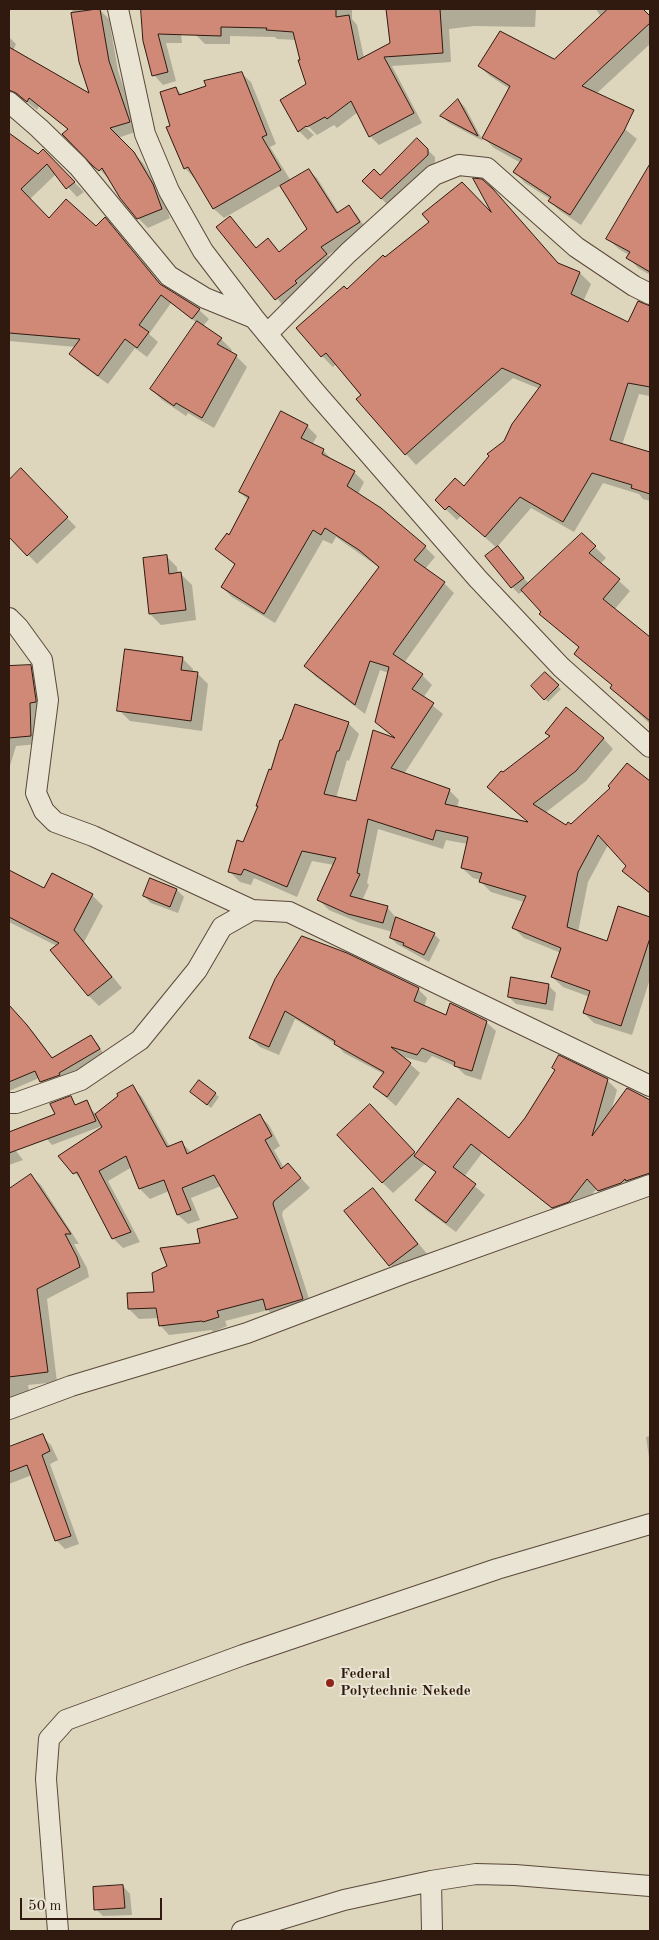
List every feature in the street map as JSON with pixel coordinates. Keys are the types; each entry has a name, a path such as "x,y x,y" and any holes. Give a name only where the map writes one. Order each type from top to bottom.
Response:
{"street":[{"path":"118,9 145,134 169,191 203,251 260,326 316,393 484,585 561,667 650,747"},
{"path":"9,102 78,166 169,276 205,298 260,326"},
{"path":"260,326 348,253 434,175 459,165 487,168 576,247 634,286 650,294"},
{"path":"9,618 18,627 42,660 48,700 36,793 44,811 55,822 93,836 252,910 289,912 650,1086"},
{"path":"9,1103 16,1103 81,1080 140,1040 197,970 222,927 252,910"},
{"path":"9,1409 71,1386 247,1333 479,1246 650,1185"},
{"path":"58,1931 46,1779 49,1740 66,1720 244,1655 488,1573 650,1524"},
{"path":"242,1931 344,1900 431,1881 476,1874 515,1875 650,1886"},
{"path":"431,1881 432,1931"}],"building":[{"path":"100,9 109,61 130,122 110,128 134,152 153,184 162,209 137,219 120,198 102,168 99,171 94,167 62,134 68,129 29,98 27,102 9,90 9,47 89,93 79,62 71,13"},
{"path":"141,9 336,9 336,17 349,15 358,60 390,43 386,9 440,9 443,53 384,57 414,113 369,137 351,101 327,119 325,117 298,132 280,100 306,84 298,60 300,60 293,32 266,30 267,28 221,27 221,36 158,34 168,72 152,76 143,41"},
{"path":"608,9 643,9 650,16 650,23 582,86 634,110 624,131 570,215 548,201 551,197 513,172 522,159 482,138 510,86 478,66 500,31 554,59"},
{"path":"242,72 267,135 262,137 281,170 213,209 188,167 184,169 166,127 170,126 160,92 176,87 179,95 206,86 204,81"},
{"path":"458,99 478,136 440,116"},
{"path":"9,133 38,154 43,149 75,182 66,189 47,164 21,189 49,218 66,199 96,226 105,217 160,284 200,309 192,319 161,295 139,325 149,332 137,348 125,339 98,376 69,354 80,339 9,333"},
{"path":"417,138 428,149 428,155 381,199 362,181 374,169 380,175"},
{"path":"650,164 650,272 626,258 630,252 606,239"},
{"path":"309,169 337,213 349,205 360,222 321,247 327,254 295,281 297,283 275,300 216,227 230,216 256,248 268,238 279,252 307,229 280,186"},
{"path":"473,178 482,179 493,189 558,263 580,272 571,294 628,322 638,301 650,306 650,387 628,383 610,440 650,452 650,494 631,488 632,485 592,473 563,522 520,497 485,537 449,506 445,510 435,500 455,478 464,486 489,456 487,454 504,441 512,424 541,385 502,368 405,455 356,399 361,395 326,353 321,357 296,328 344,286 347,289 383,255 385,257 429,222 422,214 462,182 491,212"},
{"path":"197,321 222,338 217,344 237,355 202,418 176,403 174,406 150,389"},
{"path":"281,411 308,425 301,438 324,449 322,454 355,471 347,486 381,508 426,546 414,560 445,582 393,654 423,674 412,689 434,703 391,768 450,789 445,804 528,822 487,787 501,771 503,772 550,736 545,733 566,707 604,738 576,771 533,804 566,825 568,822 571,824 610,788 608,786 627,763 650,781 650,893 622,871 626,866 598,835 578,872 567,927 607,941 618,906 650,917 650,938 621,1026 583,1013 590,991 551,977 561,948 512,928 526,896 479,882 482,873 461,868 468,837 436,830 433,840 368,819 357,873 360,874 350,896 388,906 383,923 348,914 317,900 336,858 302,851 287,887 244,869 241,875 228,872 237,840 243,842 295,704 349,722 339,751 337,751 324,794 356,801 373,730 395,738 375,722 389,667 370,661 355,705 304,666 379,567 359,550 325,528 321,535 313,530 264,614 221,587 235,564 215,549 227,533 229,535 249,497 239,492"},
{"path":"21,468 68,517 27,556 9,537 9,480"},
{"path":"582,533 596,546 589,553 620,579 603,599 650,637 650,721 610,688 612,685 574,654 579,647 539,614 541,612 521,590"},
{"path":"498,546 524,578 511,588 485,556"},
{"path":"167,555 169,574 181,572 186,610 149,614 143,558"},
{"path":"125,649 183,657 181,670 198,672 191,721 117,711"},
{"path":"31,665 36,702 30,703 31,736 9,738 9,666"},
{"path":"545,672 559,685 544,700 531,686"},
{"path":"9,870 44,888 52,873 93,894 74,930 112,977 88,996 50,950 59,943 9,917"},
{"path":"150,878 177,889 170,907 143,896"},
{"path":"396,917 435,933 424,955 403,945 404,943 390,938"},
{"path":"302,936 347,953 419,988 414,1001 446,1015 450,1003 487,1021 472,1071 454,1066 455,1062 422,1048 417,1055 391,1047 411,1063 387,1097 373,1087 384,1072 334,1044 335,1041 285,1011 269,1047 249,1038 275,979"},
{"path":"511,977 549,984 546,1004 508,997"},
{"path":"9,1005 52,1058 91,1035 100,1049 59,1073 60,1075 40,1082 35,1071 9,1082"},
{"path":"559,1055 608,1079 592,1136 627,1088 650,1100 650,1173 626,1181 625,1179 621,1183 598,1191 587,1179 569,1202 552,1208 471,1144 453,1167 476,1184 446,1223 415,1200 436,1172 414,1156 458,1098 509,1138 525,1118 555,1070 552,1068"},
{"path":"199,1080 216,1093 207,1105 190,1092"},
{"path":"133,1085 167,1147 182,1141 187,1154 260,1114 272,1136 265,1140 281,1169 288,1163 301,1178 274,1201 273,1204 303,1299 266,1310 263,1299 217,1311 219,1317 203,1322 159,1326 156,1308 128,1309 127,1293 154,1292 152,1273 167,1266 160,1248 200,1243 197,1229 238,1218 214,1175 182,1188 191,1210 177,1215 164,1180 139,1189 126,1156 99,1171 131,1232 112,1239 77,1172 73,1174 58,1156 102,1127 95,1114 118,1096 117,1094"},
{"path":"71,1096 75,1105 87,1100 96,1121 9,1153 9,1132 55,1114 50,1104"},
{"path":"370,1104 415,1152 382,1183 337,1135"},
{"path":"31,1174 71,1234 65,1234 80,1267 37,1289 48,1372 9,1377 9,1189"},
{"path":"373,1188 418,1244 389,1266 344,1211"},
{"path":"43,1434 50,1451 42,1455 71,1536 55,1541 27,1465 9,1472 9,1447"},
{"path":"123,1885 125,1908 94,1910 93,1887"}],"place":[{"name":"Federal Polytechnic Nekede","path":"330,1683"}]}
